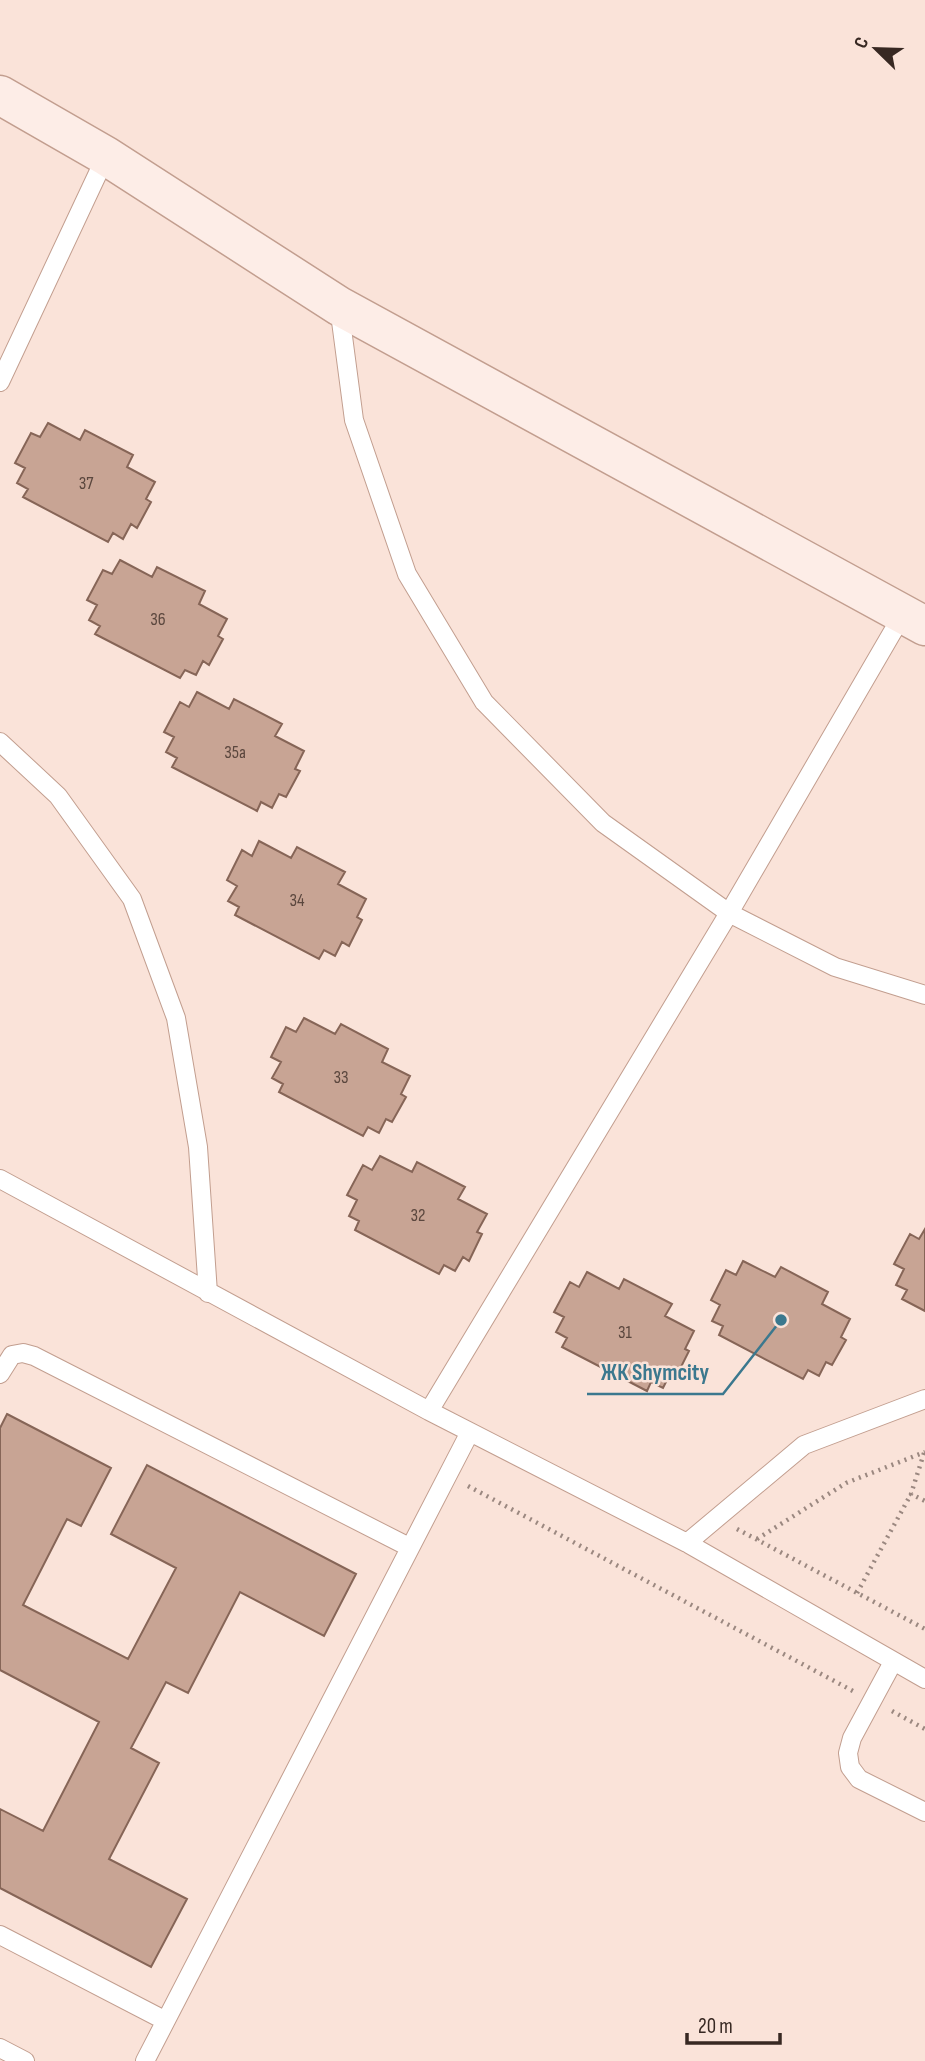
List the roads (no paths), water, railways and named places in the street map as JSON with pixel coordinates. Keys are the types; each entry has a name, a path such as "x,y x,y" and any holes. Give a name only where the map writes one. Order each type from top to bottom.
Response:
{"street":[{"path":"0,95 106,156 339,306 914,620"}],"lane":[{"path":"0,382 106,156"},
{"path":"339,306 354,420 407,574 484,702 603,823 729,913 835,967 925,995"},
{"path":"429,1411 729,913 914,620"},
{"path":"0,742 58,796 132,899 176,1018 198,1147 208,1293"},
{"path":"0,1179 429,1411 687,1543 925,1679"},
{"path":"0,1374 12,1355 23,1353 42,1359 409,1547"},
{"path":"687,1543 804,1445 925,1399"},
{"path":"145,2061 470,1432"},
{"path":"893,1662 852,1738 848,1753 850,1768 859,1779 925,1812"},
{"path":"0,1935 164,2020"},
{"path":"0,2048 25,2061"}],"place":[{"name":"ЖК Shymcity","path":"781,1320"}]}
